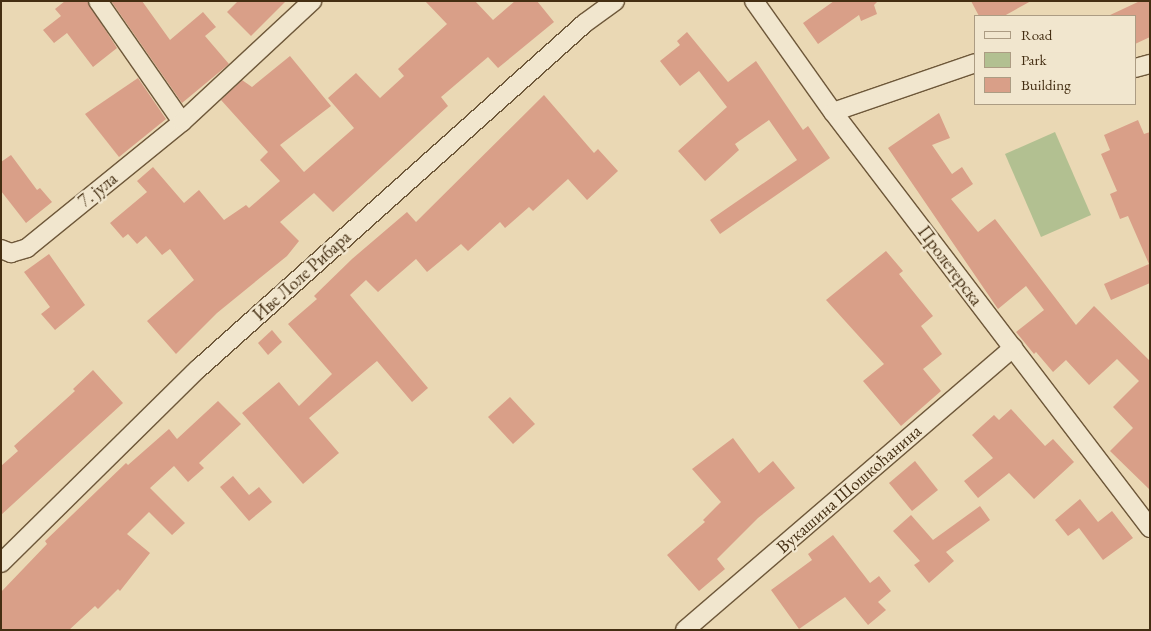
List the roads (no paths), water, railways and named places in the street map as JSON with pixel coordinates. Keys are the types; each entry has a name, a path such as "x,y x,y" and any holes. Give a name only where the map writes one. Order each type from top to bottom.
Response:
{"street":[{"path":"98,1 182,122"},
{"name":"7. јула","path":"6,251 27,248 182,122 312,1"},
{"name":"Иве Лоле Рибара","path":"1,563 198,369 585,22 615,1"},
{"name":"Пролетерска","path":"754,1 833,112 1150,528"},
{"path":"833,112 974,63"},
{"path":"1136,68 1150,64"},
{"name":"Вукашина Шошкоћанина","path":"685,630 1013,348"}]}
